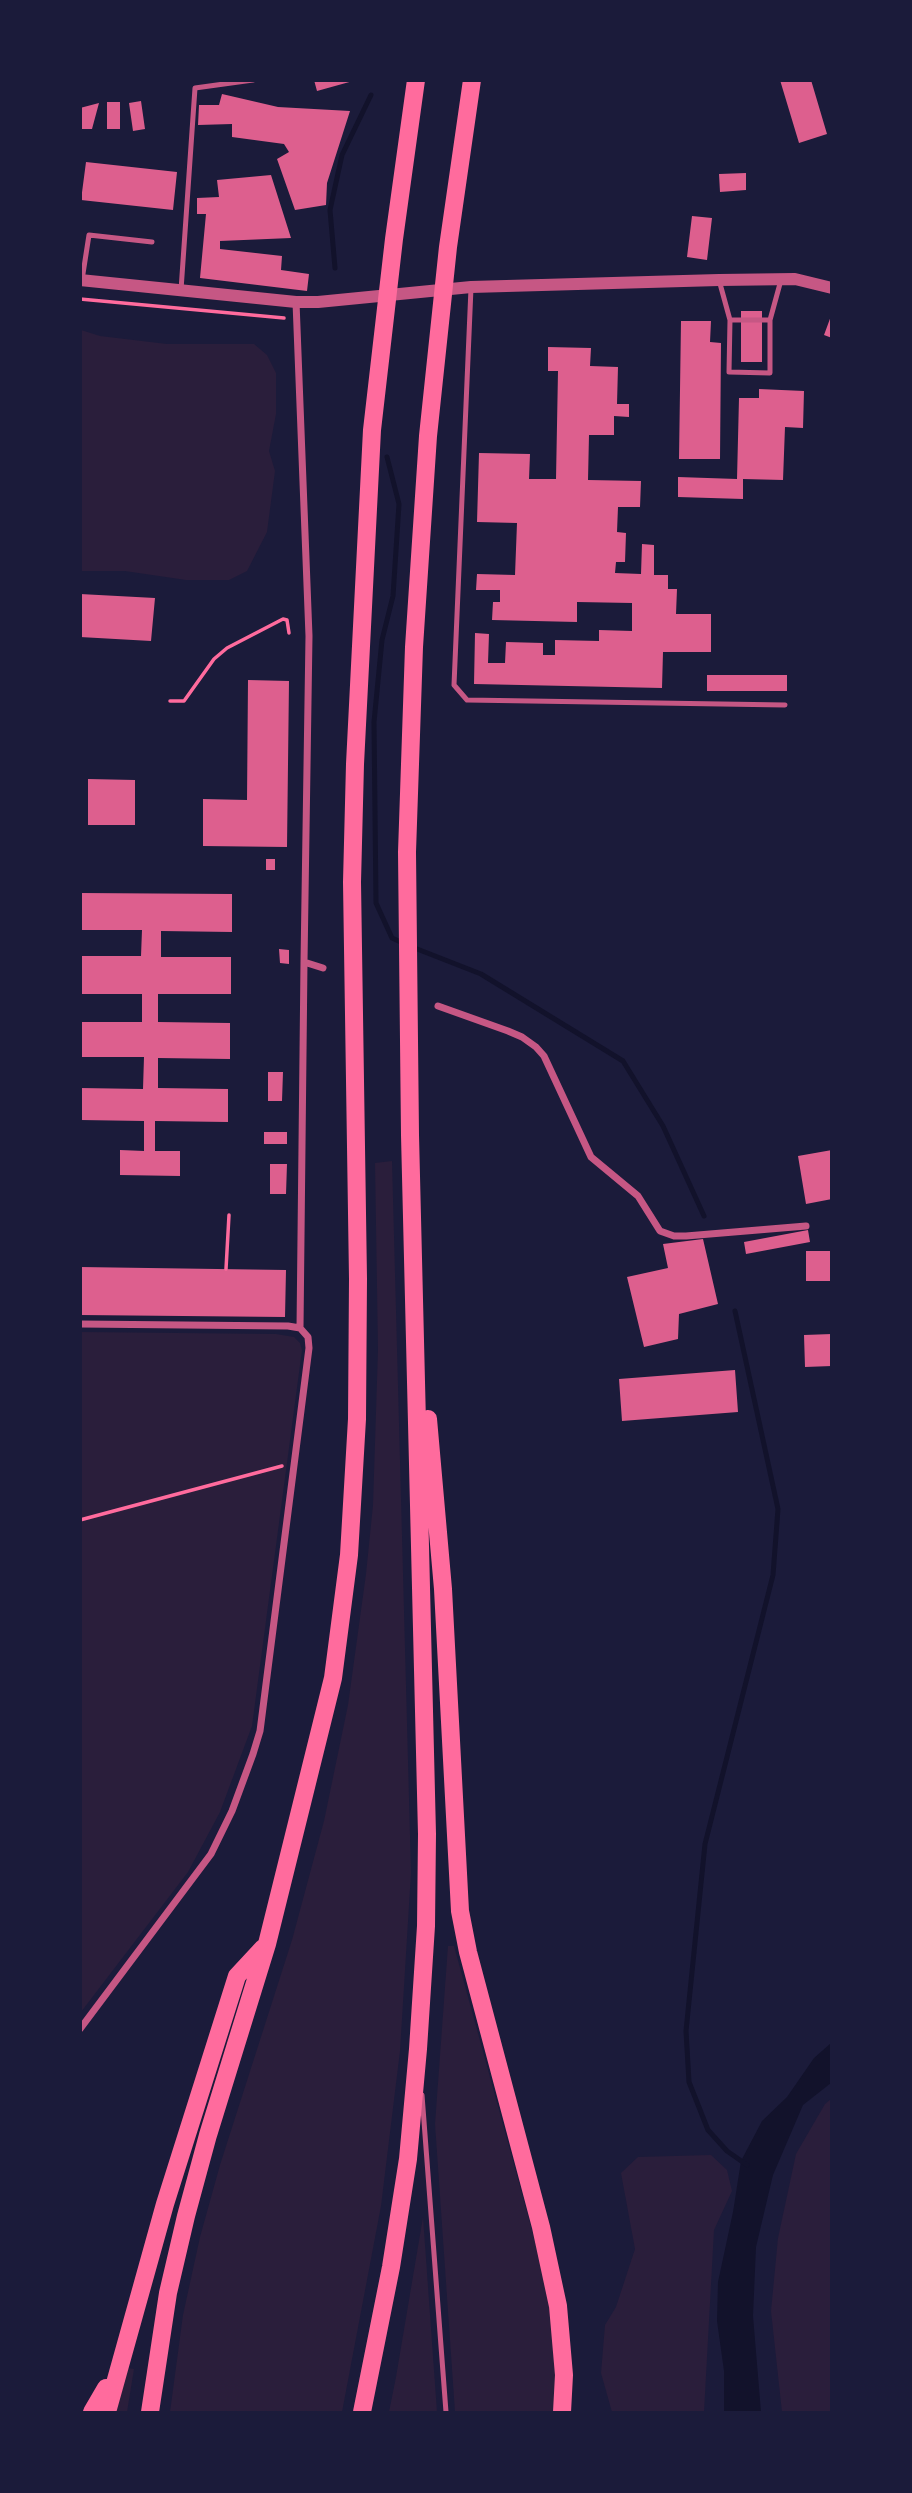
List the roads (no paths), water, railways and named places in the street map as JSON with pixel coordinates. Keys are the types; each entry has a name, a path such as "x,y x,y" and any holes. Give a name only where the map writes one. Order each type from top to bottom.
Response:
{"highway":[{"path":"150,2413 168,2293 197,2176 267,1944 333,1678 349,1555 358,1405 352,882 355,764 372,430 416,80"},
{"path":"362,2413 408,2159 426,1926 428,1834 413,1259 407,852 420,536 450,233 472,80"},
{"path":"413,1259 443,1589 460,1911 468,1952 541,2227 558,2306 564,2375 562,2413"},
{"path":"107,2413 123,2349 237,1976 267,1944"},
{"path":"92,2413 102,2398 123,2349"}],"street":[{"path":"81,280 296,302 471,287 782,278 808,281 831,288"},
{"path":"296,302 309,636 300,1328"},
{"path":"304,962 323,968"},
{"path":"438,1006 515,1034 536,1047 544,1056 591,1157 638,1196 660,1231 674,1236 686,1236 806,1226"},
{"path":"80,1324 288,1326 300,1328 308,1337 309,1348 260,1731 232,1811 211,1854 80,2029"}],"lane":[{"path":"181,290 195,88 253,80"},
{"path":"81,280 89,235 152,242"},
{"path":"719,280 730,320 729,372 770,373 770,320 782,278"},
{"path":"471,287 454,685 467,700 785,705"},
{"path":"730,320 770,320"},
{"path":"418,2049 446,2413"}],"waterway":[{"path":"335,268 330,210 342,155 371,95"},
{"path":"387,457 399,504 393,596 382,640 374,722 376,903 392,938 403,943"},
{"path":"412,947 481,974 623,1061 663,1126 704,1216"},
{"path":"735,1311 778,1509 773,1575 705,1844 686,2031 689,2082 708,2130 727,2151 747,2165"}]}
